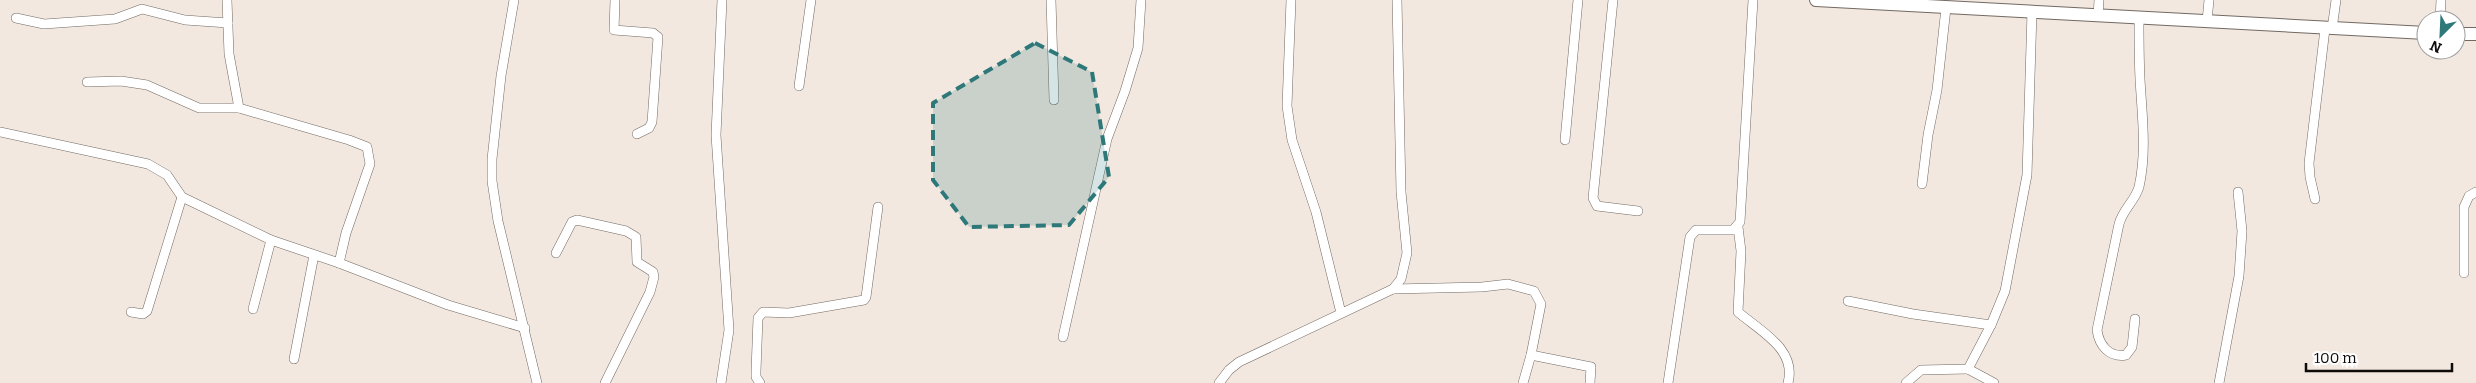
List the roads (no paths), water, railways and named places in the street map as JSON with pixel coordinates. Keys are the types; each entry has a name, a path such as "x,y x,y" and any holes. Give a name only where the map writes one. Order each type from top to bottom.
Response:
{"main road":[{"path":"1823,0 2416,33"}],"street":[{"path":"228,0 229,54 239,108"},
{"path":"514,0 505,42 498,96 492,181 498,221 537,383"},
{"path":"615,0 614,30 653,33 658,37 652,122 650,128 637,134"},
{"path":"722,0 716,125 729,330 722,383"},
{"path":"799,86 811,0"},
{"path":"1051,0 1054,100"},
{"path":"1063,337 1107,139 1125,92 1138,48 1141,0"},
{"path":"1290,0 1287,106 1292,140 1316,212 1341,313"},
{"path":"1393,289 1401,280 1407,253 1401,192 1397,0"},
{"path":"1565,140 1578,0"},
{"path":"1613,0 1593,198 1597,206 1638,211"},
{"path":"1753,0 1741,216 1738,227 1741,250 1738,312 1769,335 1789,362 1790,375 1788,383"},
{"path":"2098,16 2099,0"},
{"path":"2207,22 2210,0"},
{"path":"2315,199 2309,163 2328,29 2336,0"},
{"path":"1922,184 1928,135 1938,90 1946,8"},
{"path":"16,18 44,24 115,19 142,9 185,20 228,23"},
{"path":"1968,369 1991,324 2005,290 2027,175 2032,12"},
{"path":"2135,319 2130,352 2121,356 2109,352 2102,346 2097,330 2119,224 2123,212 2139,187 2143,152 2144,126 2140,78 2139,17"},
{"path":"88,82 121,81 147,86 199,108 239,108 349,140 367,148 370,164 346,233 339,262"},
{"path":"0,132 148,164 167,175 182,197 271,240 339,262 448,305 525,328"},
{"path":"2219,383 2238,276 2242,232 2238,192"},
{"path":"2464,273 2464,207 2469,196 2476,192"},
{"path":"131,312 143,314 147,311 182,197"},
{"path":"760,383 756,377 758,318 763,312 798,312 864,300 866,297 878,207"},
{"path":"556,254 572,222 577,220 626,231 636,237 637,262 653,272 654,278 650,292 605,383"},
{"path":"1668,383 1690,237 1696,230 1733,230 1738,227"},
{"path":"253,309 271,240"},
{"path":"294,359 314,255"},
{"path":"1220,383 1229,370 1239,362 1393,289 1482,287 1508,284 1534,291 1541,304 1523,383"},
{"path":"1848,301 1913,314 1991,324"},
{"path":"1531,354 1592,367 1590,383"},
{"path":"1906,383 1921,370 1968,369 1994,383"}]}
